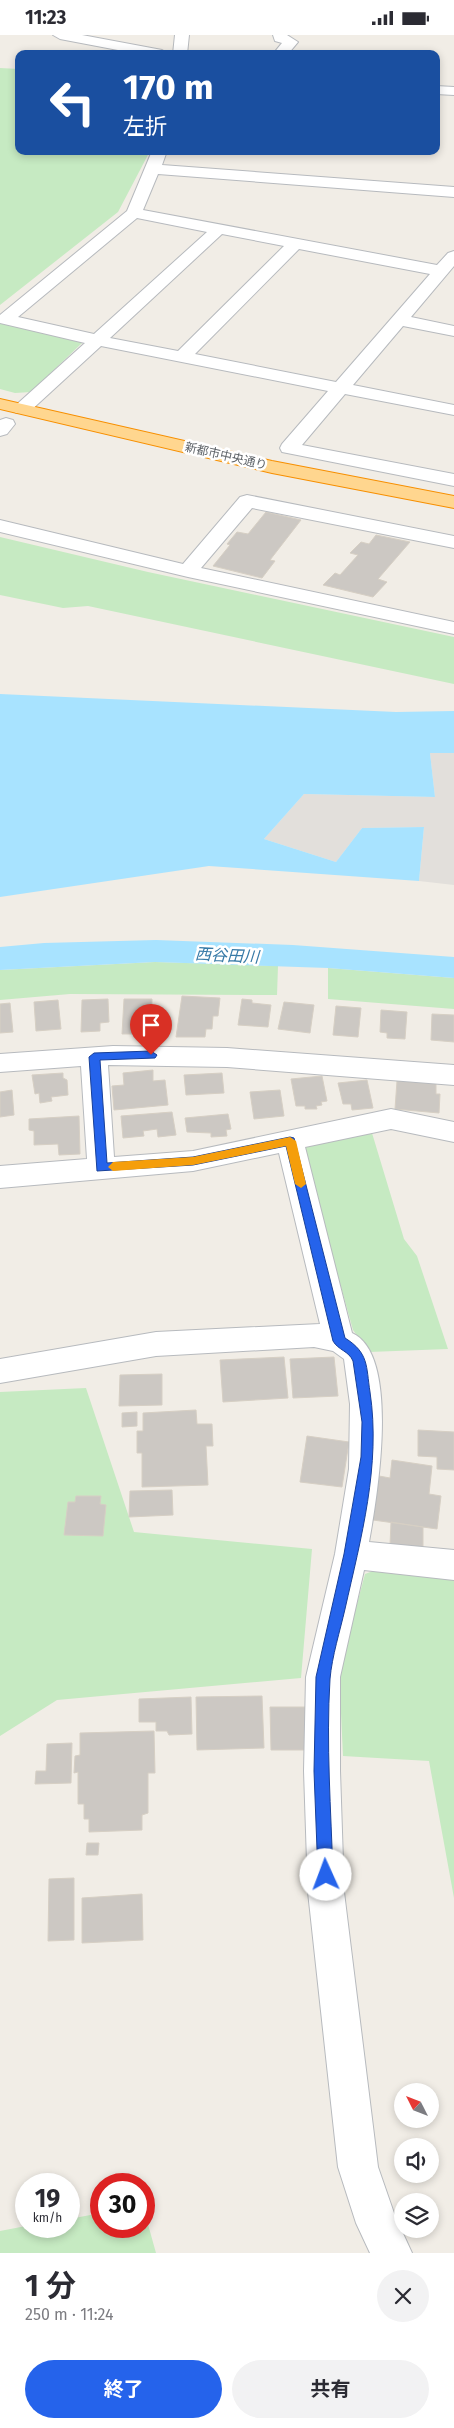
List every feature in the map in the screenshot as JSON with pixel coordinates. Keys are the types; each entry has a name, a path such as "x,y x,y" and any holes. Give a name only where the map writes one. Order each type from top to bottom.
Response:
{"highway":[{"name":"新都市中央通り","path":"0,404 272,467 454,502"},
{"path":"2,426 25,429"},
{"name":"新都市中央通り","path":"102,446 341,499"},
{"path":"435,517 454,520"}],"street":[{"path":"60,35 141,50"},
{"path":"180,50 182,35"},
{"path":"280,35 280,38 291,43 284,50"},
{"path":"440,90 454,91"},
{"path":"158,155 134,213 5,319 96,340 454,410"},
{"path":"152,169 454,191"},
{"path":"134,213 441,271"},
{"path":"22,409 219,229"},
{"path":"182,357 295,244"},
{"path":"454,256 289,448 454,480"},
{"path":"399,320 454,331"},
{"path":"188,571 247,501 454,543"},
{"path":"0,526 188,571 454,628"},
{"path":"0,1063 151,1055 243,1059 454,1075"},
{"path":"94,1057 101,1168"},
{"path":"0,1177 193,1161 390,1119 454,1133"},
{"path":"290,1141 339,1341"},
{"path":"0,1371 156,1344 314,1335 339,1341 355,1351 360,1361 368,1422 367,1457 351,1554 323,1677 322,1771 326,1892 358,2167 377,2223 391,2253"},
{"path":"351,1554 454,1565"}],"shaded area":[{"path":"430,753 454,753 454,885 419,881 424,827 362,828 336,862 264,839 304,794 435,797"}],"green space":[{"path":"0,68 15,69 15,155 148,155 118,212 0,305"},
{"path":"0,320 83,342 31,392 15,393 0,389"},
{"path":"0,537 148,572 454,637 454,684 88,606 63,608 0,595"},
{"path":"155,962 278,966 277,995 70,994 0,1000 0,970"},
{"path":"328,968 454,978 454,1009 328,999"},
{"path":"372,1133 404,1239 417,1256 448,1349 369,1352 353,1330 303,1151 307,1145"},
{"path":"86,1388 134,1532 312,1549 301,1678 57,1700 0,1736 0,1392"},
{"path":"381,1568 454,1576 454,1898 429,1761 343,1756 339,1671 365,1574"},
{"path":"90,2215 90,2238 152,2238 156,2253 0,2253 0,2231 15,2228 15,2238 80,2238 80,2217"}],"water":[{"path":"0,694 396,712 454,711 454,753 430,753 435,797 304,794 264,839 336,862 362,828 424,827 419,881 209,866 0,897"},
{"name":"西谷田川","path":"156,940 293,945 454,957 454,978 328,968 155,962 0,970 0,947 44,943"}],"building":[{"path":"266,512 301,520 270,560 275,561 262,578 213,566 230,545 227,544 237,532 248,534"},
{"path":"376,535 410,542 378,579 387,582 373,597 323,585 335,573 340,575 358,555 350,553 361,542 369,544"},
{"path":"182,996 220,998 218,1016 213,1016 212,1029 206,1029 205,1037 176,1037"},
{"path":"108,999 109,1022 100,1023 100,1031 81,1032 82,1000"},
{"path":"124,999 152,999 151,1034 122,1034"},
{"path":"242,999 252,1000 252,1003 271,1005 268,1027 238,1025"},
{"path":"58,1000 61,1029 36,1031 34,1002"},
{"path":"284,1002 314,1005 310,1033 278,1029"},
{"path":"10,1003 13,1032 0,1033 0,1004"},
{"path":"336,1006 361,1008 358,1037 333,1035"},
{"path":"381,1010 407,1012 405,1039 387,1038 387,1033 380,1032"},
{"path":"432,1014 454,1015 454,1042 431,1040"},
{"path":"153,1070 153,1081 165,1080 168,1105 114,1110 112,1086 124,1085 123,1073"},
{"path":"63,1073 63,1078 67,1080 68,1095 51,1097 52,1101 40,1103 39,1093 35,1094 32,1075"},
{"path":"222,1073 224,1093 186,1095 184,1075"},
{"path":"322,1076 327,1101 321,1102 322,1105 316,1106 317,1109 305,1109 305,1106 296,1106 291,1079"},
{"path":"367,1080 373,1108 352,1110 351,1104 343,1104 338,1083"},
{"path":"397,1081 436,1084 436,1094 440,1094 439,1113 395,1109"},
{"path":"12,1090 14,1115 0,1117 0,1092"},
{"path":"280,1090 284,1116 254,1119 250,1092"},
{"path":"172,1112 176,1135 158,1137 157,1129 143,1131 144,1136 123,1138 121,1116"},
{"path":"228,1114 231,1129 226,1130 227,1136 211,1137 211,1133 187,1132 185,1118"},
{"path":"79,1116 80,1154 59,1155 58,1144 34,1145 34,1131 29,1130 29,1119"},
{"path":"284,1357 288,1398 223,1402 220,1360"},
{"path":"334,1357 338,1396 293,1398 290,1359"},
{"path":"162,1374 162,1405 119,1406 120,1375"},
{"path":"196,1410 197,1424 212,1424 213,1446 206,1446 208,1485 142,1487 142,1453 137,1453 137,1431 143,1431 143,1413"},
{"path":"137,1412 137,1426 122,1427 122,1413"},
{"path":"418,1430 454,1432 454,1470 437,1469 437,1457 418,1456"},
{"path":"307,1436 349,1442 342,1487 300,1482"},
{"path":"392,1460 432,1466 429,1494 441,1496 437,1529 373,1520 379,1476 390,1478"},
{"path":"172,1490 173,1515 129,1517 130,1491"},
{"path":"76,1496 101,1496 100,1504 106,1505 103,1536 64,1535 68,1502 75,1502"},
{"path":"391,1522 423,1527 423,1548 390,1545"},
{"path":"262,1696 264,1748 197,1750 196,1697"},
{"path":"191,1697 192,1734 169,1735 167,1731 156,1731 156,1722 139,1722 139,1699"},
{"path":"270,1707 305,1707 306,1750 271,1750"},
{"path":"154,1731 155,1773 148,1773 148,1813 142,1815 142,1830 89,1832 89,1819 84,1819 84,1804 78,1804 78,1772 74,1773 75,1756 80,1755 80,1733"},
{"path":"72,1743 71,1783 35,1784 36,1771 46,1771 47,1744"},
{"path":"87,1843 99,1843 98,1855 86,1855"},
{"path":"74,1878 74,1940 48,1941 49,1879"},
{"path":"142,1894 143,1940 82,1943 82,1898"}],"slow traffic":[{"path":"113,1167 193,1161 290,1141 301,1184"}],"route":[{"path":"151,1055 94,1057 101,1168 193,1161 290,1141 339,1341 355,1351 360,1361 368,1422 367,1457 351,1554 323,1677 322,1771 326,1875"}]}
